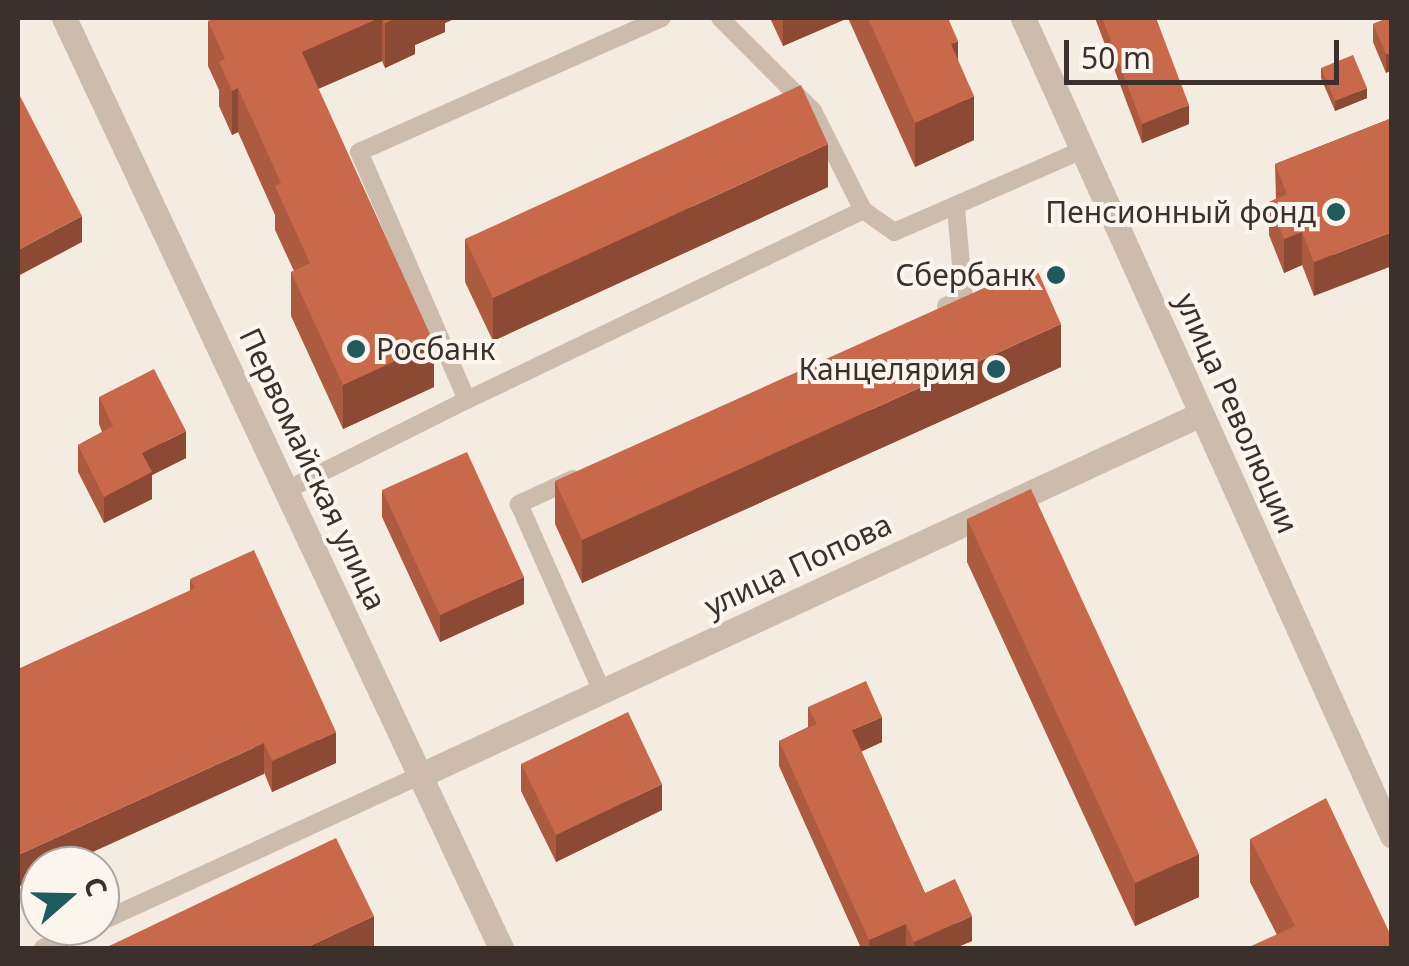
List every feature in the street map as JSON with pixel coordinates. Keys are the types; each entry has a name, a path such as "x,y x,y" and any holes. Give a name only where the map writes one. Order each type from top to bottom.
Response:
{"street":[{"name":"Первомайская улица","path":"64,18 500,948"},
{"name":"улица Революции","path":"1023,18 1392,836"},
{"name":"улица Попова","path":"421,775 1202,414"}],"lane":[{"path":"467,400 359,152 662,18"},
{"path":"720,18 813,111 864,210 894,232 956,209 1082,150"},
{"path":"928,314 964,298 956,209"},
{"path":"287,490 864,210"},
{"path":"590,471 520,504 602,691"},
{"path":"120,913 421,775"}],"building":[{"path":"379,18 302,52 434,343 343,385 291,272 310,263 275,186 281,183 238,88 232,91 219,62 225,59 208,21"},
{"path":"868,18 948,18 958,41 951,44 974,96 915,123"},
{"path":"1102,18 1156,18 1189,105 1142,124"},
{"path":"1392,18 1392,52 1386,54 1373,24"},
{"path":"1353,55 1367,88 1335,101 1321,68"},
{"path":"801,85 828,144 493,298 465,239"},
{"path":"18,97 82,216 18,250"},
{"name":"Пенсионный фонд","path":"1392,118 1392,232 1314,262 1302,232 1284,239 1269,202 1287,194 1275,164"},
{"path":"1035,265 1061,324 582,540 555,481"},
{"path":"154,369 186,431 142,453 152,472 104,497 78,445 113,426 99,397"},
{"path":"467,452 524,577 440,615 382,490"},
{"path":"1031,489 1199,854 1135,883 967,519"},
{"path":"254,550 336,732 272,761 264,743 38,846 20,846 18,855 18,669 195,588 190,579"},
{"path":"866,681 882,717 852,730 925,893 955,879 972,916 914,942 906,924 869,940 779,741 817,724 808,707"},
{"path":"628,712 662,784 556,835 521,764"},
{"path":"1326,798 1392,938 1392,948 1247,948 1295,926 1250,839"},
{"path":"336,838 374,916 305,948 105,948 120,946 120,941"}],"place":[{"name":"Пенсионный фонд","path":"1336,212"},
{"name":"Сбербанк","path":"1056,275"},
{"name":"Росбанк","path":"356,349"},
{"name":"Канцелярия","path":"996,369"}]}
